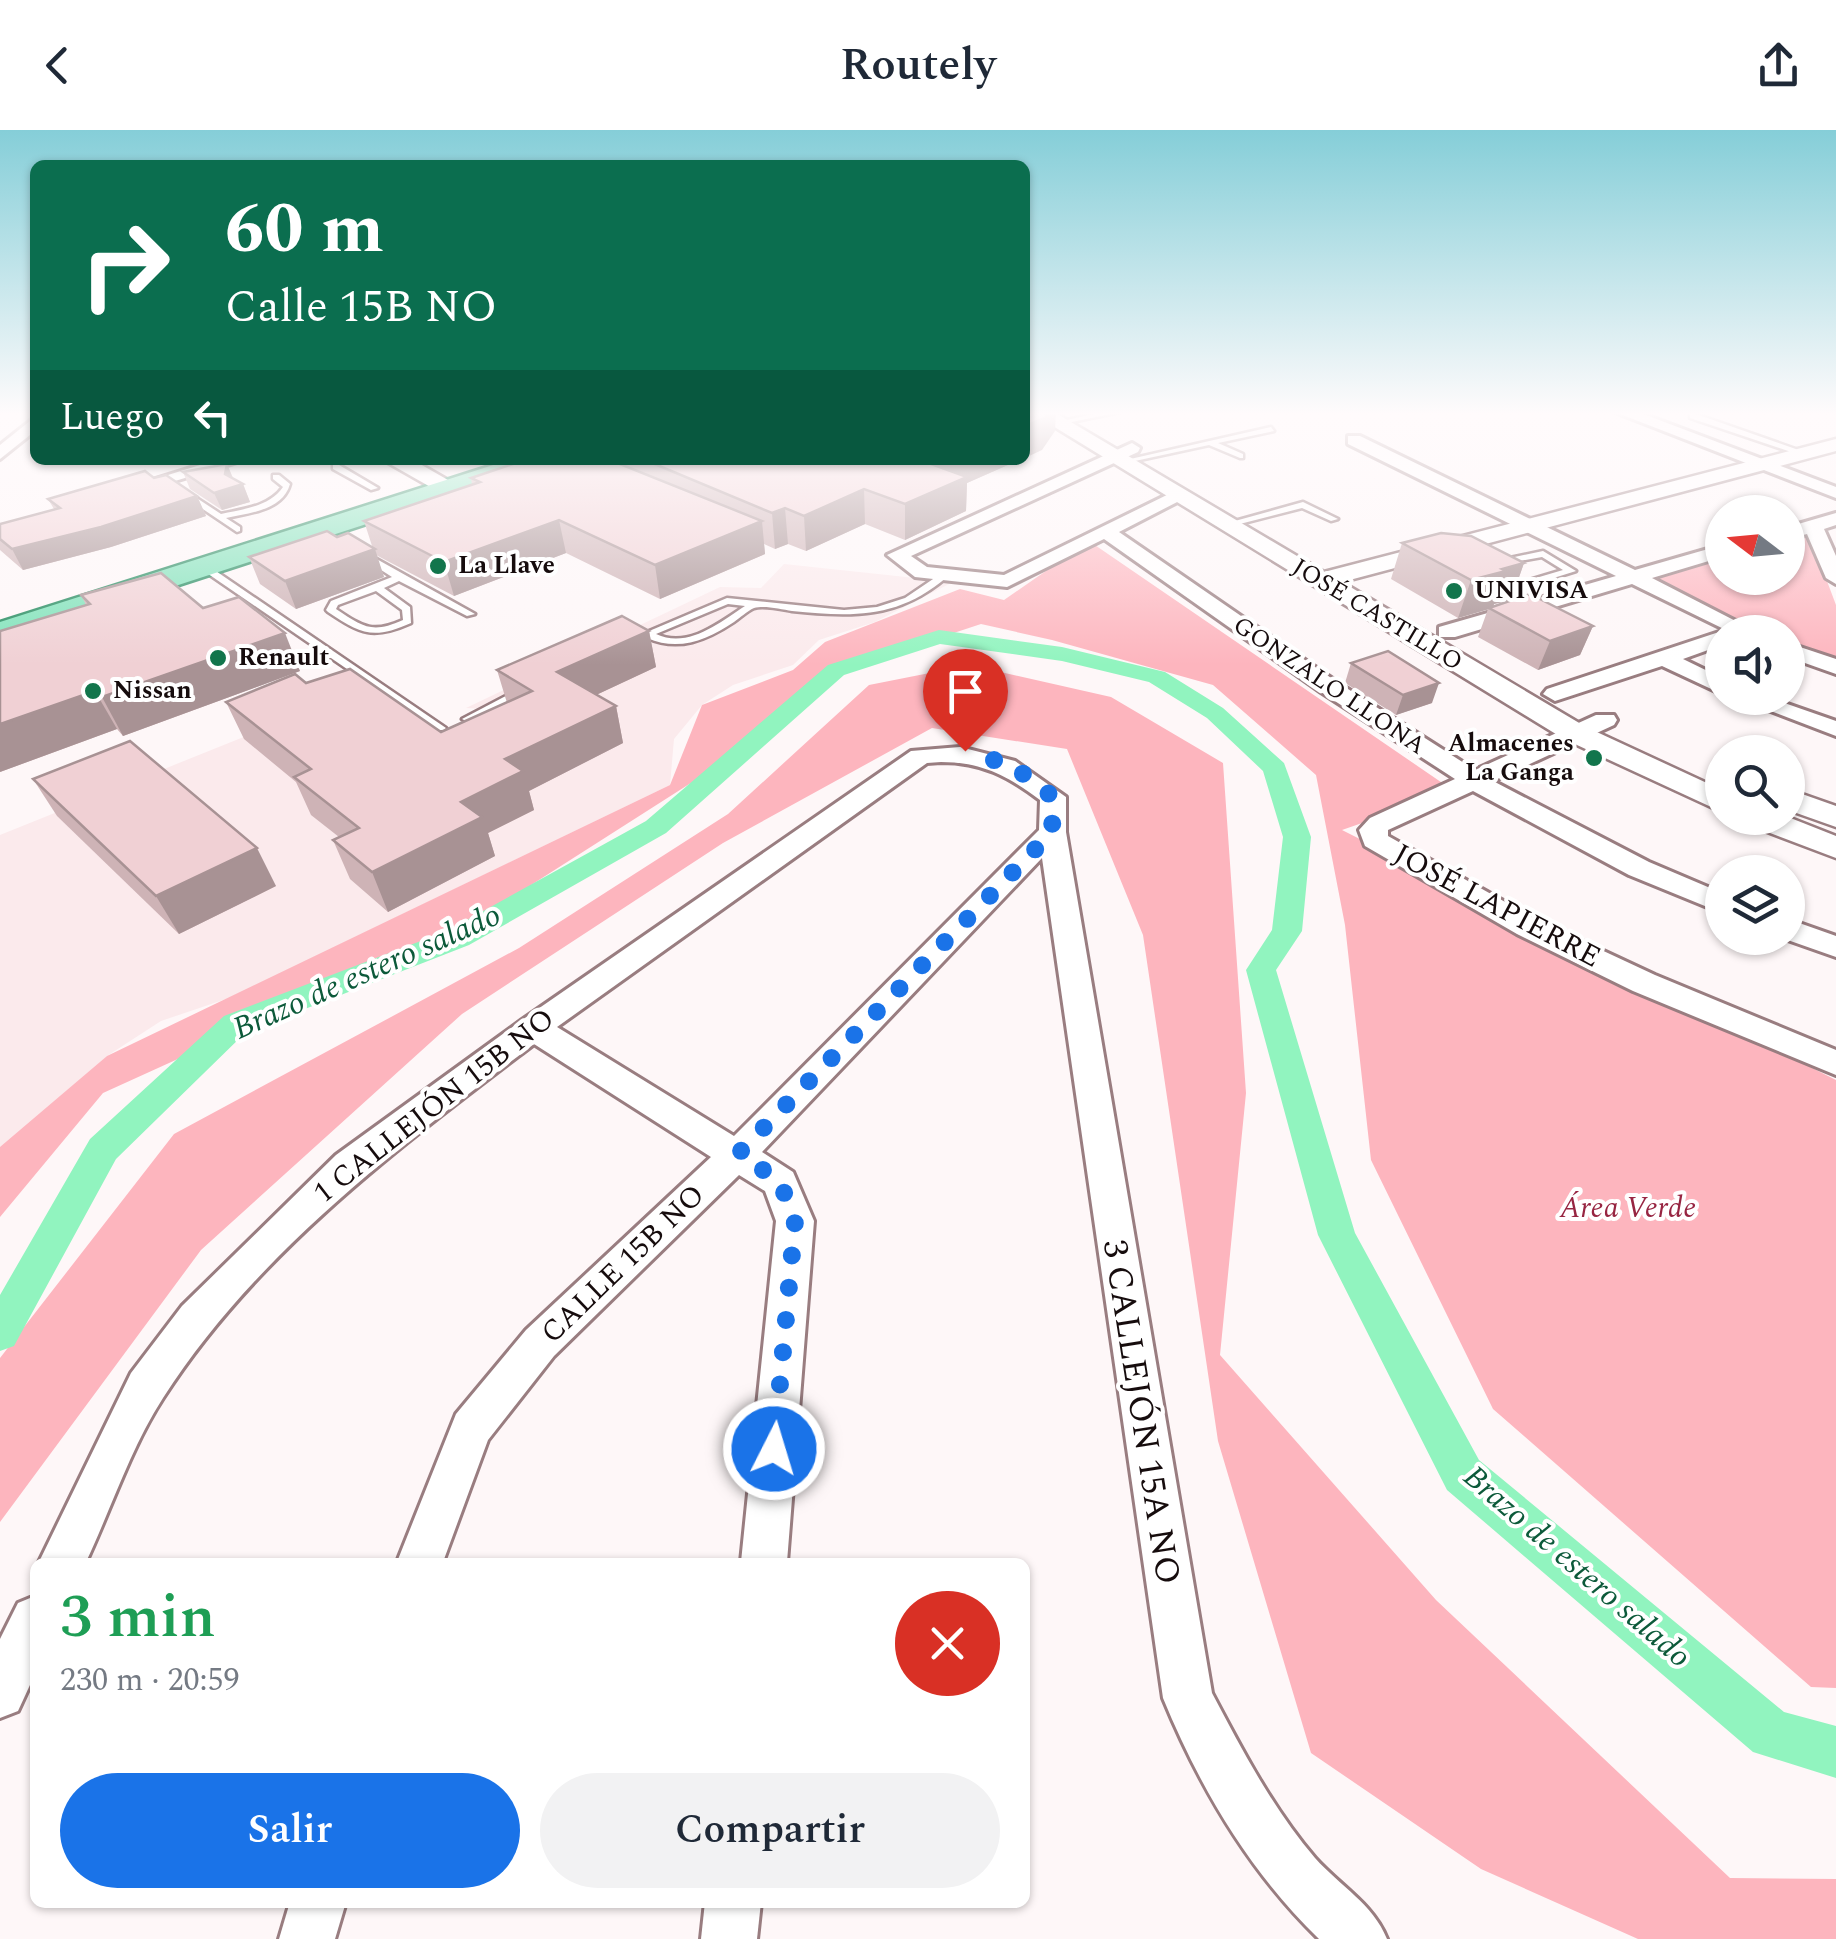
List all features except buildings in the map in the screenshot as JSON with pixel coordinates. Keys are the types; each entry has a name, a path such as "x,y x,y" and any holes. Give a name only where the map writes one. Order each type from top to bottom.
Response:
{"main road":[{"path":"0,604 228,524 340,496"},
{"path":"0,634 204,567 331,535 395,496"}],"street":[{"path":"1031,496 898,552 922,573 1007,581 1174,496"},
{"name":"JOSÉ CASTILLO","path":"1180,496 1240,521 1318,581 1575,733 1705,794"},
{"name":"JOSÉ CASTILLO","path":"1198,496 1347,574 1555,694 1705,766"},
{"path":"1473,496 1711,615"},
{"path":"1318,581 1441,556 1644,496"},
{"path":"1805,528 1836,520"},
{"path":"1814,526 1836,578"},
{"name":"GONZALO LLONA","path":"1106,532 1472,784 1621,863 1705,897"},
{"path":"1447,632 1705,556"},
{"path":"1555,694 1705,643"},
{"path":"1805,656 1836,667"},
{"path":"1662,657 1705,678"},
{"path":"1797,715 1836,729"},
{"name":"JOSÉ LAPIERRE","path":"1605,720 1379,824 1374,838 1527,927 1644,983 1836,1063"},
{"name":"3 CALLEJÓN 15A NO","path":"920,756 965,751 1013,766 1053,797 1052,832 1188,1698 1235,1791 1286,1863 1359,1939"},
{"name":"1 CALLEJÓN 15B NO","path":"64,1558 146,1387 196,1319 268,1242 349,1165 533,1028 920,756"},
{"path":"1805,805 1836,817"},
{"name":"CALLE 15B NO","path":"422,1558 471,1428 540,1342 739,1153 1052,832"},
{"path":"1803,835 1836,848"},
{"path":"1805,935 1836,947"},
{"path":"533,1028 780,1182 795,1221 764,1558"},
{"path":"0,1693 30,1630"},
{"path":"307,1939 316,1908"},
{"path":"729,1939 732,1908"}],"lane":[{"path":"188,496 228,524 281,496"},
{"path":"1240,521 1306,504 1334,518"},
{"path":"375,546 358,552 470,614"},
{"path":"1482,565 1536,554 1571,571 1509,588 1483,578"},
{"path":"204,567 440,728"},
{"path":"380,589 407,609 408,621 384,633 366,633 331,610 334,603 348,595 380,589 397,576"},
{"path":"613,649 727,601 844,613 878,610 908,600 942,577"},
{"path":"647,634 663,644 682,645 754,604"},
{"path":"432,743 440,728 468,719 534,685"},
{"path":"468,719 491,723"}],"shaded area":[{"path":"784,564 953,582 875,622 819,640 793,665 733,685 702,705 674,739 670,785 229,998 161,1021 107,1056 0,1149 0,835 348,695 415,742 502,710 466,708 720,587 761,588"}],"green space":[{"path":"1805,529 1836,605 1836,661 1805,650 1805,615 1724,615 1640,575 1705,557 1705,595 1805,595"},
{"name":"Área Verde","path":"1089,541 1454,791 1342,830 1836,1080 1836,1688 1811,1687 1493,1409 1371,1160 1345,925 1316,775 1213,685 1052,640 981,624 823,676 741,751 459,931 103,1093 0,1217 0,1147 107,1056 670,785 702,705 793,670 825,642 960,589 1004,600"},
{"path":"970,665 1111,697 1223,763 1246,1093 1220,1355 1436,1600 1730,1878 1836,1879 1836,1939 1638,1939 1481,1869 1311,1753 1218,1441 1143,935 1067,749 932,728 723,843 462,1014 201,1250 0,1522 0,1358 174,1134 519,948 728,814 869,685"}],"waterway":[{"name":"Brazo de estero salado","path":"0,1333 103,1149 235,1024 458,938 656,827 836,670 939,637 1062,654 1157,677 1215,713 1275,768 1297,837 1287,931 1261,970 1337,1235 1463,1475 1771,1734 1836,1752"}],"place":[{"name":"La Llave","path":"438,566"},
{"name":"UNIVISA","path":"1454,591"},
{"name":"Renault","path":"218,658"},
{"name":"Nissan","path":"93,691"},
{"name":"Almacenes La Ganga","path":"1594,758"}],"route":[{"path":"774,1449 795,1221 780,1182 739,1153 1052,832 1053,797 1013,766 965,751"}]}
